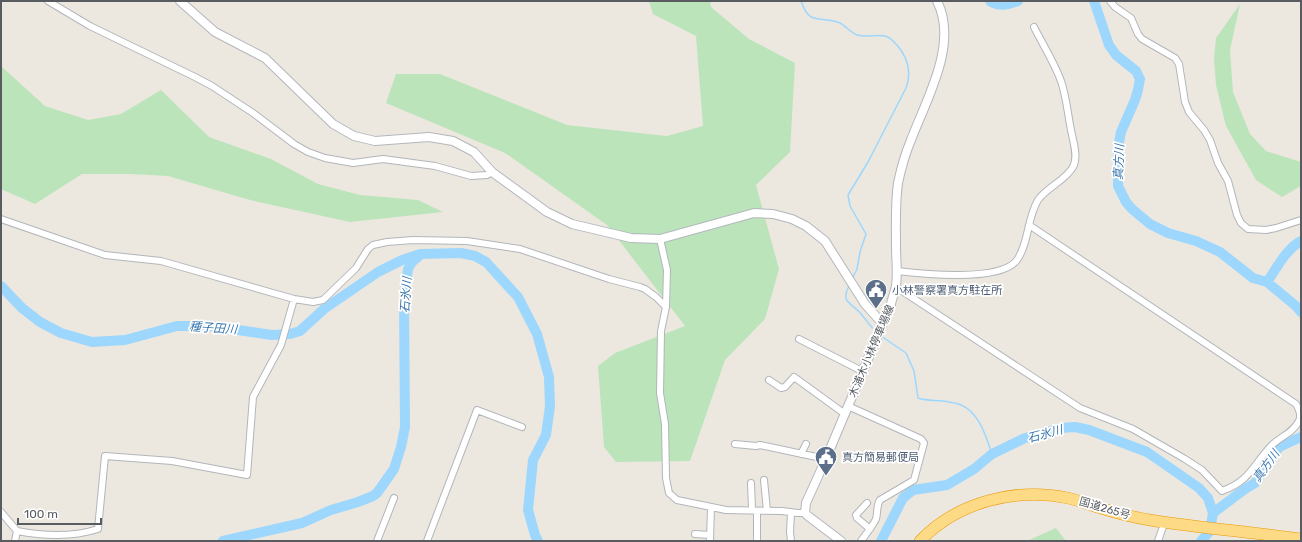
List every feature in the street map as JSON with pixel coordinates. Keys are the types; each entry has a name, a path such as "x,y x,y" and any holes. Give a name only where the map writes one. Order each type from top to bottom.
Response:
{"highway":[{"name":"国道265号","path":"920,541 935,527 960,512 978,504 998,498 1037,494 1068,498 1126,515 1187,525 1301,539"}],"street":[{"path":"48,1 90,26 212,86 294,144 308,152 325,158 353,163 383,159 436,166 471,176 487,176 492,172"},
{"path":"180,1 215,32 265,58 333,124 354,136 375,141 429,137 453,141 474,152 492,172 547,212 572,224 631,238 660,239 754,213 773,214 792,219 806,226 825,242 865,304 882,323"},
{"name":"木浦木小林停車場線","path":"806,513 806,504 891,304 896,287 896,201 899,182 911,140 933,86 944,42 944,22 937,1"},
{"path":"1110,1 1115,7 1131,18 1138,34 1142,39 1175,58 1179,64 1187,107 1189,112 1210,140 1218,163 1228,181 1236,215 1241,223 1248,229 1266,230 1301,220"},
{"path":"897,271 931,274 981,274 1007,269 1017,259 1023,247 1038,200 1044,193 1069,173 1075,162 1075,150 1066,101 1061,81 1053,62 1034,27"},
{"path":"1,219 105,255 161,261 294,299 313,302 323,300 356,268 373,245 387,242 413,240 467,241 520,249 609,280 646,289 666,307"},
{"path":"896,287 1080,408 1133,429 1185,459 1202,470 1222,491 1247,476 1272,445 1290,433 1300,419 1299,410 1296,404 1029,225"},
{"path":"660,239 667,270 666,307 661,331 660,393 665,424 666,478 669,493 677,500 726,510 806,513 841,541"},
{"path":"1,512 17,531 54,534 84,534 98,529 105,456 172,461 248,475 253,397 281,345 294,299"},
{"path":"799,339 862,371"},
{"path":"769,380 781,388 785,387 794,377 846,410 921,439 924,443 914,480 880,500 877,505 877,517 861,541"},
{"path":"427,541 477,410 522,427"},
{"path":"735,444 760,445 826,459"},
{"path":"801,454 806,444"},
{"path":"764,480 767,511"},
{"path":"751,483 757,541"},
{"path":"377,541 394,498"},
{"path":"867,503 856,515 857,518 870,529"},
{"path":"695,534 710,538 711,507"},
{"path":"791,512 791,541"},
{"path":"1158,541 1165,521"},
{"path":"14,541 17,531"}],"green space":[{"path":"649,1 710,1 711,7 749,39 795,63 790,152 756,185 779,269 765,319 725,360 690,461 616,462 604,447 598,366 615,353 685,326 607,225 505,153 386,103 396,74 440,74 567,125 667,136 703,126 696,36 653,14"},
{"path":"1240,4 1230,50 1233,92 1250,134 1266,151 1301,162 1301,186 1282,197 1256,180 1226,126 1216,85 1214,58 1216,38"},
{"path":"1,66 45,106 88,120 121,114 161,90 209,137 271,159 318,184 360,195 418,200 443,212 350,222 250,200 168,176 129,174 82,174 35,204 1,189"},
{"path":"1056,528 1066,541 1027,541"}],"waterway":[{"path":"801,1 808,14 816,19 840,23 857,35 889,37 901,50 908,65 909,76 906,88 868,162 848,195 850,206 866,234 860,252 857,269 852,279"},
{"name":"真方川","path":"990,1 1004,5 1018,1"},
{"name":"真方川","path":"1094,1 1109,45 1116,55 1136,71 1140,79 1135,100 1121,132 1118,148 1118,186 1126,202 1150,224 1168,233 1196,241 1220,252 1253,278 1267,282 1301,312"},
{"path":"1267,282 1286,254 1301,241"},
{"name":"種子田川","path":"1,286 22,308 40,322 61,333 92,342 125,340 177,326 211,326 272,335 290,334 300,331 324,309 378,272 402,260 420,254 461,253 475,256 486,262 518,297 537,334 549,377 550,406 546,435 533,460 528,510 538,541"},
{"name":"石氷川","path":"223,541 302,523 331,510 373,496 377,493 394,469 405,427 404,301 408,269 412,262 419,256"},
{"path":"850,284 846,299 877,332"},
{"path":"881,336 906,353 914,371 918,398 955,403 968,409 978,420 992,454"},
{"name":"石氷川","path":"881,541 903,498 913,490 947,485 974,469 992,454 1025,438 1061,428 1075,427 1089,430 1147,452 1199,488 1208,498 1213,513 1210,531 1201,541"},
{"name":"真方川","path":"1213,513 1255,483 1279,447 1301,437"}],"place":[{"name":"小林警察署真方駐在所","path":"876,310"},
{"name":"真方簡易郵便局","path":"826,476"}]}
